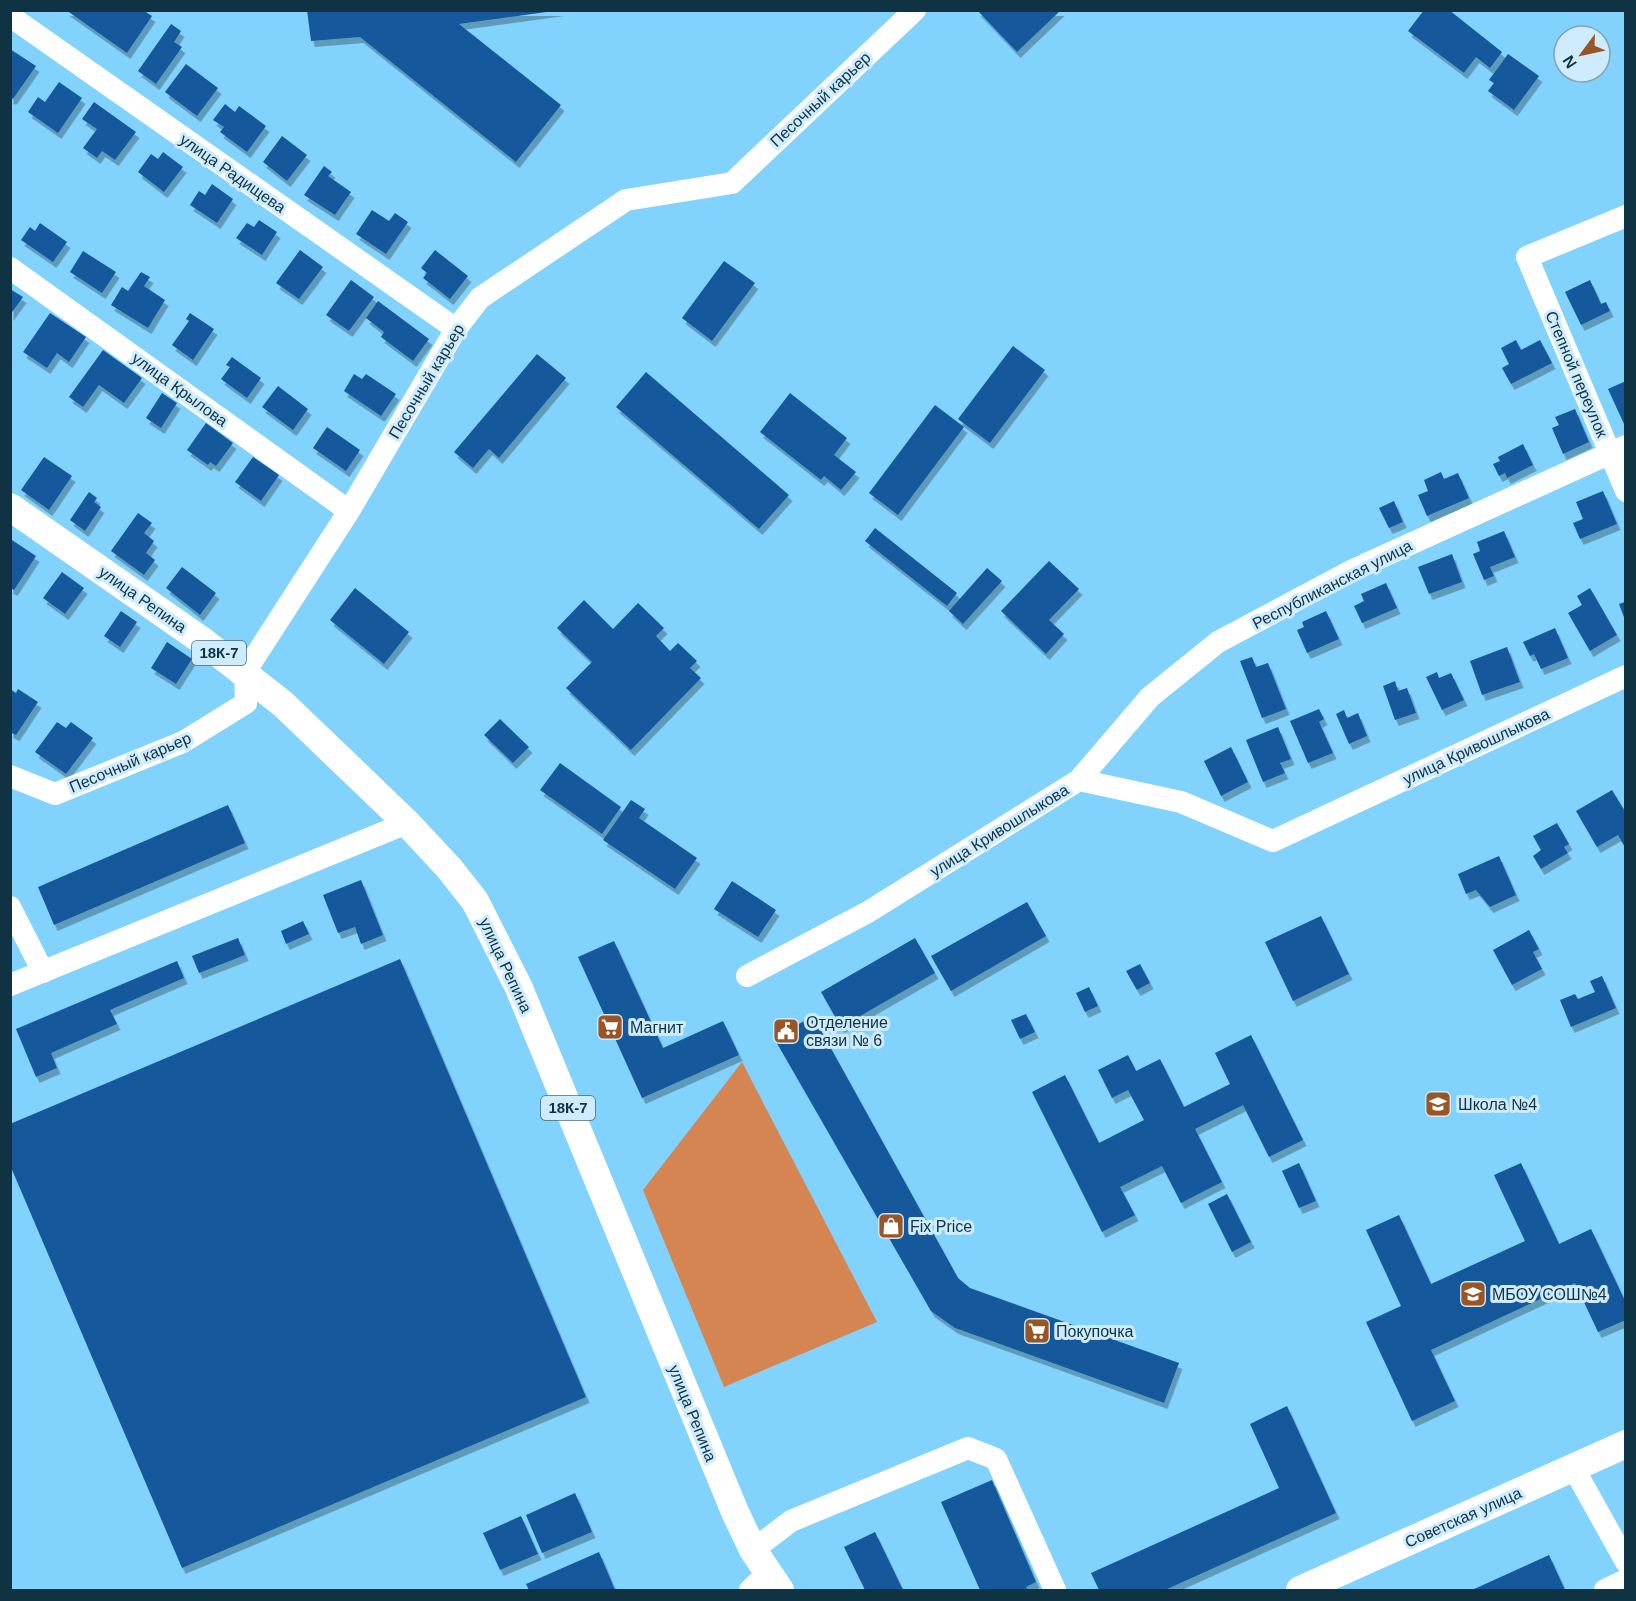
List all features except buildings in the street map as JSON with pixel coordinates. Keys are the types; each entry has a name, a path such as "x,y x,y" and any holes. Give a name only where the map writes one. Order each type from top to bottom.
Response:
{"main road":[{"name":"улица Репина","path":"10,507 245,672 283,704 407,823 449,868 475,901 519,988 763,1576"},
{"name":"Советская улица","path":"1300,1590 1336,1583 1573,1467 1626,1444"}],"street":[{"name":"Песочный карьер","path":"11,776 55,794 183,742 246,703 245,672 349,511 456,329 480,298 626,200 732,183 915,10"},
{"name":"улица Радищева","path":"10,16 456,329"},
{"name":"Степной переулок","path":"1626,216 1527,257 1618,449 1626,491"},
{"name":"улица Крылова","path":"10,268 349,511"},
{"name":"Республиканская улица","path":"1079,780 1150,698 1218,642 1353,570 1618,449"},
{"name":"улица Кривошлыкова","path":"747,976 868,912 1079,780 1181,802 1273,841 1626,676"},
{"path":"10,985 407,823"},
{"path":"10,907 43,972"},
{"path":"763,1576 791,1521 969,1448 996,1459 1055,1590"},
{"path":"1573,1467 1626,1562"},
{"path":"1605,1590 1626,1580"}],"shaded area":[{"path":"742,1062 877,1322 724,1387 643,1190"}],"place":[{"name":"Магнит","path":"610,1027"},
{"name":"Отделение связи № 6","path":"786,1031"},
{"name":"Школа №4","path":"1438,1104"},
{"name":"Fix Price","path":"891,1226"},
{"name":"МБОУ СОШ№4","path":"1473,1294"},
{"name":"Покупочка","path":"1037,1331"}]}
